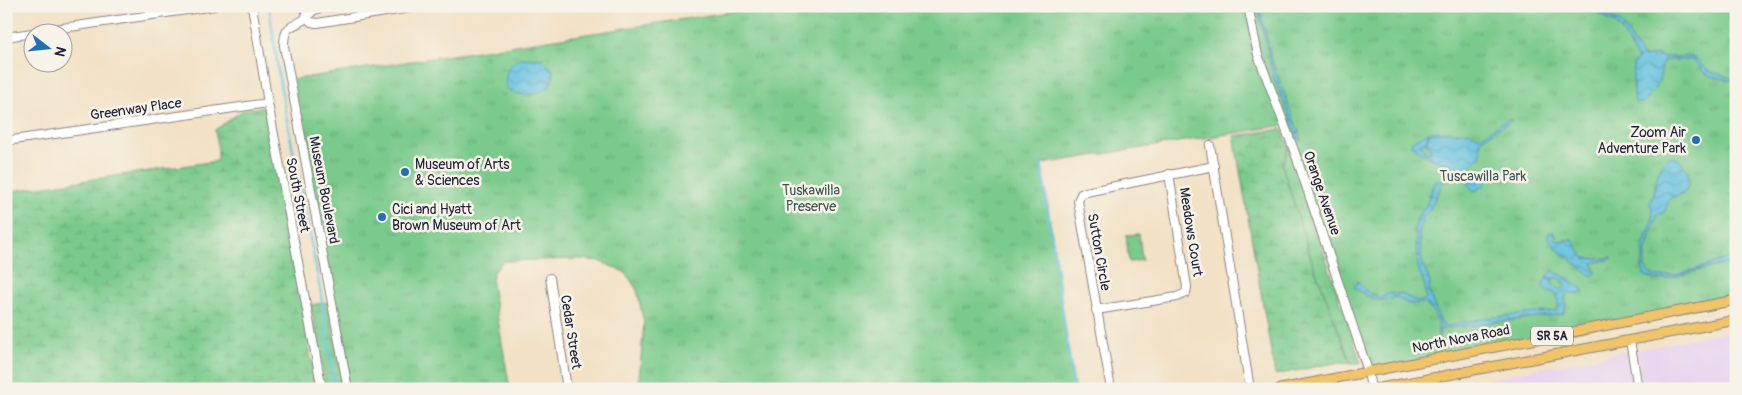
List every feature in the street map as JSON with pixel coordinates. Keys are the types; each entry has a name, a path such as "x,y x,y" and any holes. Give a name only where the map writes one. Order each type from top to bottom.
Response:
{"main road":[{"name":"North Nova Road","path":"1280,389 1736,300"},
{"name":"SR 5A","path":"1375,389 1736,320"}],"street":[{"path":"72,27 214,6"},
{"name":"South Street","path":"252,6 268,103 322,389"},
{"path":"305,6 307,18 311,22 317,23 422,6"},
{"name":"Museum Boulevard","path":"336,6 318,9 307,18 295,23 287,30 284,36 284,46 348,389"},
{"name":"Orange Avenue","path":"1248,6 1258,55 1295,153 1368,371 1371,389"},
{"path":"6,37 22,35"},
{"name":"Greenway Place","path":"6,141 268,103"},
{"path":"1210,145 1250,389"},
{"name":"Sutton Circle","path":"1111,389 1078,201 1081,194 1214,166"},
{"name":"Meadows Court","path":"1096,310 1177,297 1186,293 1187,287 1169,174"},
{"name":"Cedar Street","path":"550,278 567,389"},
{"path":"1630,340 1638,389"}],"shaded area":[{"path":"1736,330 1736,389 1643,389 1636,350"},
{"path":"1628,351 1634,389 1439,389"}],"green space":[{"name":"Tuskawilla Preserve","path":"768,6 1736,6 1736,300 1368,371 1284,125 1042,164 1074,389 638,389 644,323 637,290 626,273 600,261 577,259 503,261 493,272 492,285 510,389 348,389 290,80"},
{"path":"265,107 317,389 6,389 6,192 217,161 218,150 215,130 243,110"},
{"path":"1282,129 1289,147 1282,165 1312,261 1351,363 1340,362 1275,375 1234,136"},
{"path":"1289,147 1361,363 1351,363 1312,261 1282,165"},
{"path":"1139,234 1142,260 1129,262 1126,235"},
{"path":"328,302 344,389 326,389 311,305"}],"water":[{"path":"1257,6 1259,6 1273,64 1302,141 1299,140 1274,78"},
{"path":"1595,6 1622,24 1643,57 1660,55 1662,57 1692,57 1697,59 1708,71 1736,79 1736,82 1711,76 1704,72 1693,60 1663,60 1655,88 1642,103 1635,102 1633,63 1638,60 1624,34 1615,23 1596,12"},
{"path":"522,58 542,59 553,70 553,77 549,87 538,93 528,95 519,94 507,89 507,70 512,63"},
{"path":"1508,119 1511,119 1511,121 1480,140 1481,156 1470,167 1472,174 1482,172 1486,182 1485,185 1475,191 1469,185 1465,170 1427,157 1411,145 1412,141 1429,132 1426,142 1430,132 1469,132 1480,137","holes":["1426,142 1431,150 1429,153 1424,151 1421,145"]},
{"path":"1669,156 1677,158 1688,171 1688,184 1685,192 1670,199 1664,212 1658,214 1645,255 1647,270 1650,274 1659,277 1675,275 1733,256 1736,256 1736,261 1656,280 1644,275 1642,266 1644,243 1651,226 1653,213 1650,203 1658,174"},
{"path":"1439,179 1443,182 1429,211 1423,217 1419,235 1422,262 1430,282 1429,292 1442,325 1447,326 1486,318 1557,311 1559,300 1555,293 1544,289 1543,284 1547,277 1553,280 1551,282 1559,290 1564,288 1566,284 1558,277 1553,279 1547,276 1553,271 1571,280 1582,289 1583,293 1569,293 1565,296 1566,306 1563,314 1440,329 1439,342 1437,342 1439,325 1434,313 1425,303 1409,304 1396,297 1384,300 1374,299 1354,287 1357,281 1371,295 1375,294 1381,298 1390,293 1401,294 1418,302 1426,299 1425,286 1418,268 1415,227 1418,217 1427,203 1434,183"},
{"path":"1553,232 1557,236 1554,238 1558,241 1572,239 1584,258 1612,257 1612,259 1593,263 1596,273 1592,276 1558,250 1548,237 1549,233"},
{"path":"751,384 762,386 763,389 703,389 704,387"}],"waterway":[{"path":"269,6 280,84 321,294 335,389"},
{"path":"1041,164 1074,389"}],"place":[{"name":"Zoom Air Adventure Park","path":"1696,140"},
{"name":"Museum of Arts & Sciences","path":"405,172"},
{"name":"Cici and Hyatt Brown Museum of Art","path":"382,217"}],"park label":[{"name":"Tuscawilla Park","path":"1483,176"}]}
